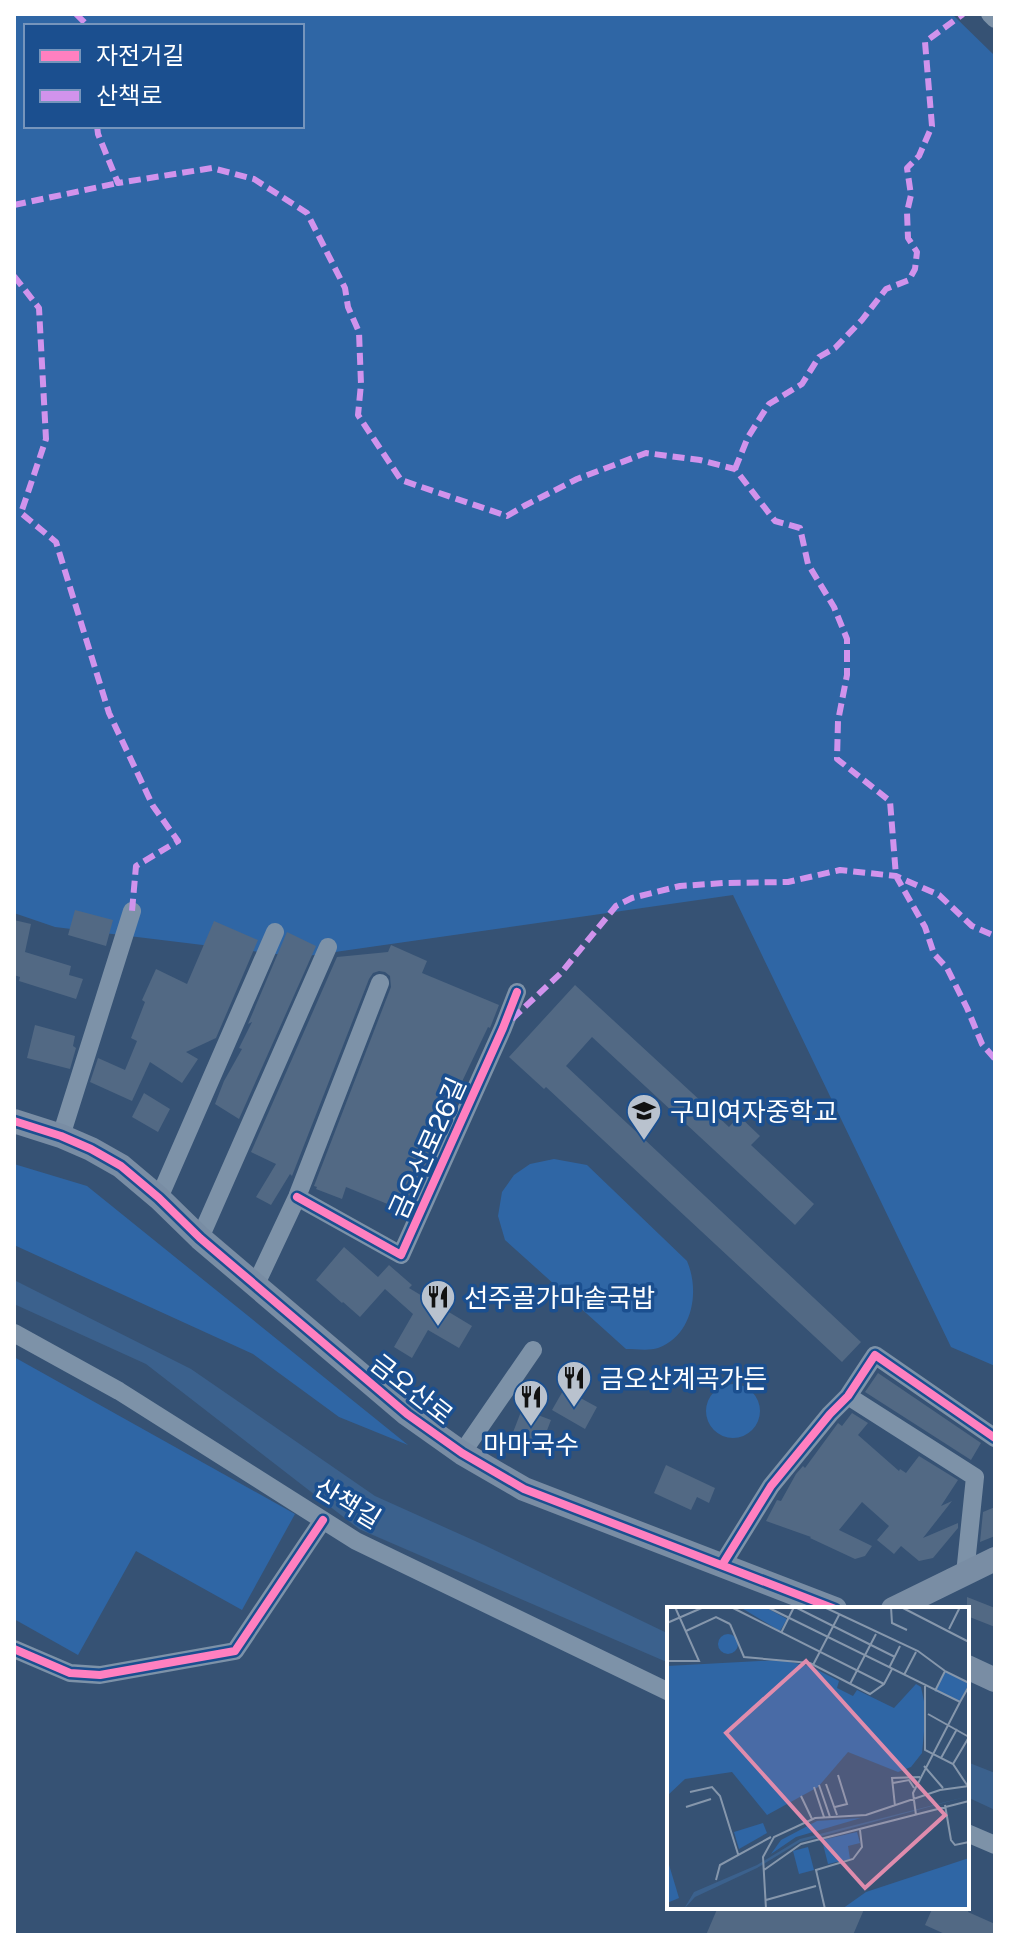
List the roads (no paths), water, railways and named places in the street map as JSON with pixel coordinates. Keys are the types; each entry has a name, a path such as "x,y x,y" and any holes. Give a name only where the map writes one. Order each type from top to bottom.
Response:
{"street":[{"path":"990,14 995,19"},
{"path":"61,1136 132,911"},
{"path":"159,1198 275,932"},
{"path":"200,1238 328,947"},
{"path":"256,1284 297,1197 380,983"},
{"name":"금오산로26길","path":"297,1197 401,1255 517,992"},
{"name":"금오산로","path":"14,1121 61,1136 121,1166 200,1238 407,1414 462,1453 524,1489 830,1607"},
{"name":"산책길","path":"14,1333 119,1391 356,1541 667,1691"},
{"path":"462,1453 533,1350"},
{"path":"722,1565 771,1486 848,1396 875,1355 995,1438"},
{"path":"848,1396 975,1477 965,1574"},
{"path":"14,1649 70,1673 100,1675 235,1651 323,1520"},
{"path":"897,1607 995,1559"},
{"path":"969,1668 995,1680"},
{"path":"969,1834 995,1845"}],"place":[{"name":"구미여자중학교","path":"644,1142"},
{"name":"선주골가마솥국밥","path":"438,1328"},
{"name":"금오산계곡가든","path":"574,1409"},
{"name":"마마국수","path":"531,1428"}]}
